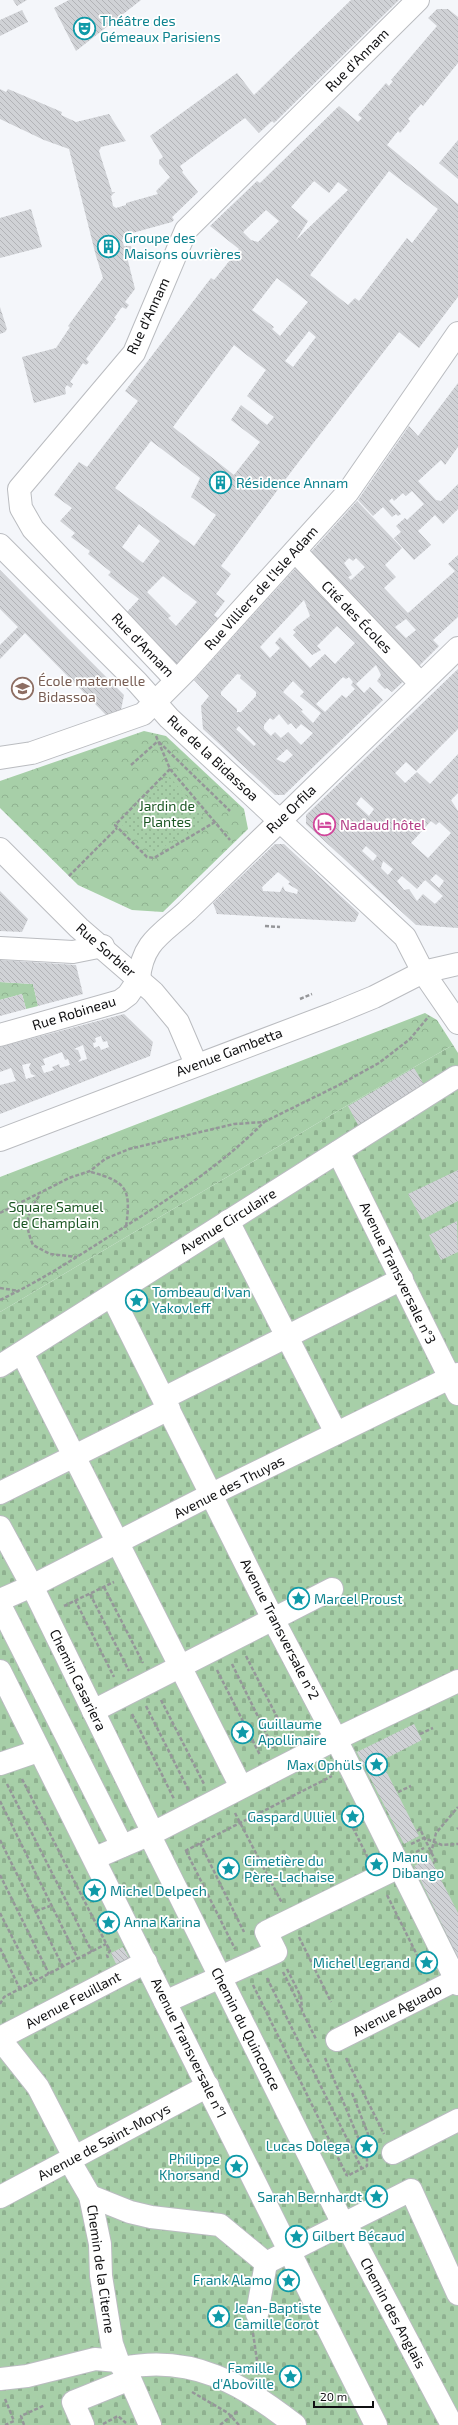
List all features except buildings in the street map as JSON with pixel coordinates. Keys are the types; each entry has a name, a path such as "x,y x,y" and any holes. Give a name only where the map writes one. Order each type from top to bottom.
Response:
{"street":[{"name":"Rue d'Annam","path":"176,680 33,529 21,508 20,489 134,353 186,230 418,0"},
{"name":"Rue Villiers de l'Isle Adam","path":"0,758 32,753 133,720 143,714 156,702 295,552 348,492 458,333"},
{"name":"Rue de la Bidassoa","path":"0,544 156,702 169,718 405,937 423,972 458,1023"},
{"name":"Cité des Écoles","path":"295,552 420,683"},
{"name":"Rue Orfila","path":"139,979 140,962 150,943 187,911 420,683 458,648"},
{"name":"Rue Sorbier","path":"0,849 79,928 103,946 139,979 178,1022 196,1064"},
{"path":"0,948 73,952 103,946"},
{"name":"Avenue Gambetta","path":"0,1140 341,1010 423,972 458,964"},
{"name":"Rue Robineau","path":"0,1035 120,1000 128,995 139,979"},
{"name":"Avenue Circulaire","path":"0,1366 456,1077"},
{"name":"Avenue Transversale n°3","path":"338,1152 455,1382"},
{"path":"228,1221 336,1433"},
{"path":"0,1493 73,1456 287,1336 402,1279"},
{"name":"Avenue Transversale n°2","path":"112,1296 167,1403 273,1619 400,1862 457,1981"},
{"path":"22,1353 180,1668 233,1791"},
{"name":"Avenue des Thuyas","path":"0,1600 118,1544 212,1494 336,1433 455,1382"},
{"name":"Chemin Casariera","path":"0,1527 32,1586 153,1834"},
{"path":"93,1711 180,1668 332,1589"},
{"path":"0,1605 122,1846"},
{"name":"Avenue Transversale n°1","path":"0,1671 38,1751 95,1858 165,2002 376,2425"},
{"path":"95,1858 153,1834 233,1791 336,1739 458,1681"},
{"path":"7,1769 38,1751"},
{"name":"Chemin du Quinconce","path":"153,1834 152,1842 343,2224"},
{"path":"165,2002 220,1979 265,1963 266,1932 378,1877 400,1862"},
{"name":"Avenue Feuillant","path":"0,2039 146,1962"},
{"name":"Avenue Aguado","path":"326,2045 457,1981"},
{"name":"Chemin de la Citerne","path":"0,2039 38,2087 73,2158 72,2165 90,2196 100,2244 101,2276 112,2344 150,2425"},
{"name":"Avenue de Saint-Morys","path":"0,2197 208,2086"},
{"path":"393,2153 458,2120"},
{"path":"266,2263 411,2190 453,2266 458,2294"},
{"path":"90,2196 130,2212 151,2217 220,2225 266,2263"},
{"name":"Chemin des Anglais","path":"343,2224 349,2230 452,2425"},
{"path":"257,2314 266,2263"},
{"path":"1,2386 27,2376 95,2359 124,2369"},
{"path":"83,2425 73,2402 124,2369 146,2364 191,2367 262,2391 295,2425"}],"path":[{"path":"131,765 158,741"},
{"path":"158,741 170,769 233,843"},
{"path":"158,741 230,811"},
{"path":"170,769 115,825 117,828 147,857 154,858 214,822"},
{"path":"69,876 117,828"},
{"path":"265,926 280,927"},
{"path":"300,998 312,994"},
{"path":"0,1300 20,1291 154,1210 241,1145 264,1122 337,1086 379,1063 410,1039 430,1016"},
{"path":"0,1213 40,1195 69,1178 90,1172 105,1159 129,1149 234,1124 264,1122"},
{"path":"90,1172 116,1180 126,1190 129,1203 126,1227"},
{"path":"40,1195 27,1218 28,1233 33,1245 50,1254 77,1257"},
{"path":"0,1288 20,1291"},
{"path":"61,1608 132,1574"},
{"path":"237,1638 280,1723"},
{"path":"208,1653 261,1757"},
{"path":"420,1734 433,1728"},
{"path":"179,1854 334,1774 348,1763"},
{"path":"7,1769 110,1951 107,1955 117,1977"},
{"path":"7,1769 92,1952"},
{"path":"398,1792 411,1786"},
{"path":"233,1791 241,1822 331,2002"},
{"path":"0,1801 50,1906 78,1959"},
{"path":"431,1853 436,1833 458,1807"},
{"path":"350,1822 435,1991"},
{"path":"417,1832 420,1830 436,1862 433,1863"},
{"path":"431,1853 414,1861 400,1862 407,1846 424,1838 442,1845 458,1844"},
{"path":"0,1840 63,1967"},
{"path":"200,1843 265,1963 362,2169"},
{"path":"186,1851 265,1963 326,2045 393,2153"},
{"path":"0,1875 49,1974"},
{"path":"36,1912 50,1906"},
{"path":"0,1913 34,1982"},
{"path":"0,2004 4,1998 106,1944"},
{"path":"0,1948 20,1989"},
{"path":"265,1963 282,1957 301,1997 302,2011"},
{"path":"265,1963 347,2176"},
{"path":"325,2187 367,2166 367,2159 326,2045"},
{"path":"352,2093 368,2134 368,2140 361,2145"},
{"path":"257,2314 253,2323 253,2339 262,2391"},
{"path":"1,2386 14,2421 5,2425"},
{"path":"192,2391 228,2413 239,2425"},
{"path":"24,2425 21,2416 45,2405"},
{"path":"101,2425 118,2416 127,2425"},
{"path":"220,2425 231,2418"}],"green space":[{"path":"144,731 166,736 244,809 248,829 163,912 132,910 78,885 0,808 0,781"},
{"name":"Jardin de Plantes","path":"169,776 206,820 157,851 151,851 121,824"},
{"path":"0,982 33,984 38,1006 26,1009 22,994 0,1000"},
{"name":"Square Samuel de Champlain","path":"425,1013 437,1020 453,1045 353,1102 0,1312 0,1177"},
{"name":"Cimetière du Père-Lachaise","path":"453,1045 458,1053 458,2425 0,2425 0,1312 353,1102"}],"place":[{"name":"Théâtre des Gémeaux Parisiens","path":"84,29"},
{"name":"Groupe des Maisons ouvrières","path":"109,246"},
{"name":"Résidence Annam","path":"221,483"},
{"name":"École maternelle Bidassoa","path":"23,689"},
{"name":"Nadaud hôtel","path":"325,825"},
{"name":"Tombeau d'Ivan Yakovleff","path":"137,1300"},
{"name":"Marcel Proust","path":"298,1599"},
{"name":"Guillaume Apollinaire","path":"243,1732"},
{"name":"Max Ophüls","path":"377,1765"},
{"name":"Gaspard Ulliel","path":"352,1817"},
{"name":"Manu Dibango","path":"377,1865"},
{"name":"Cimetière du Père-Lachaise","path":"229,1869"},
{"name":"Michel Delpech","path":"94,1891"},
{"name":"Anna Karina","path":"109,1922"},
{"name":"Michel Legrand","path":"426,1963"},
{"name":"Lucas Dolega","path":"366,2146"},
{"name":"Philippe Khorsand","path":"236,2167"},
{"name":"Sarah Bernhardt","path":"377,2197"},
{"name":"Gilbert Bécaud","path":"297,2236"},
{"name":"Frank Alamo","path":"288,2280"},
{"name":"Jean-Baptiste Camille Corot","path":"219,2316"},
{"name":"Famille d'Aboville","path":"290,2376"}]}
